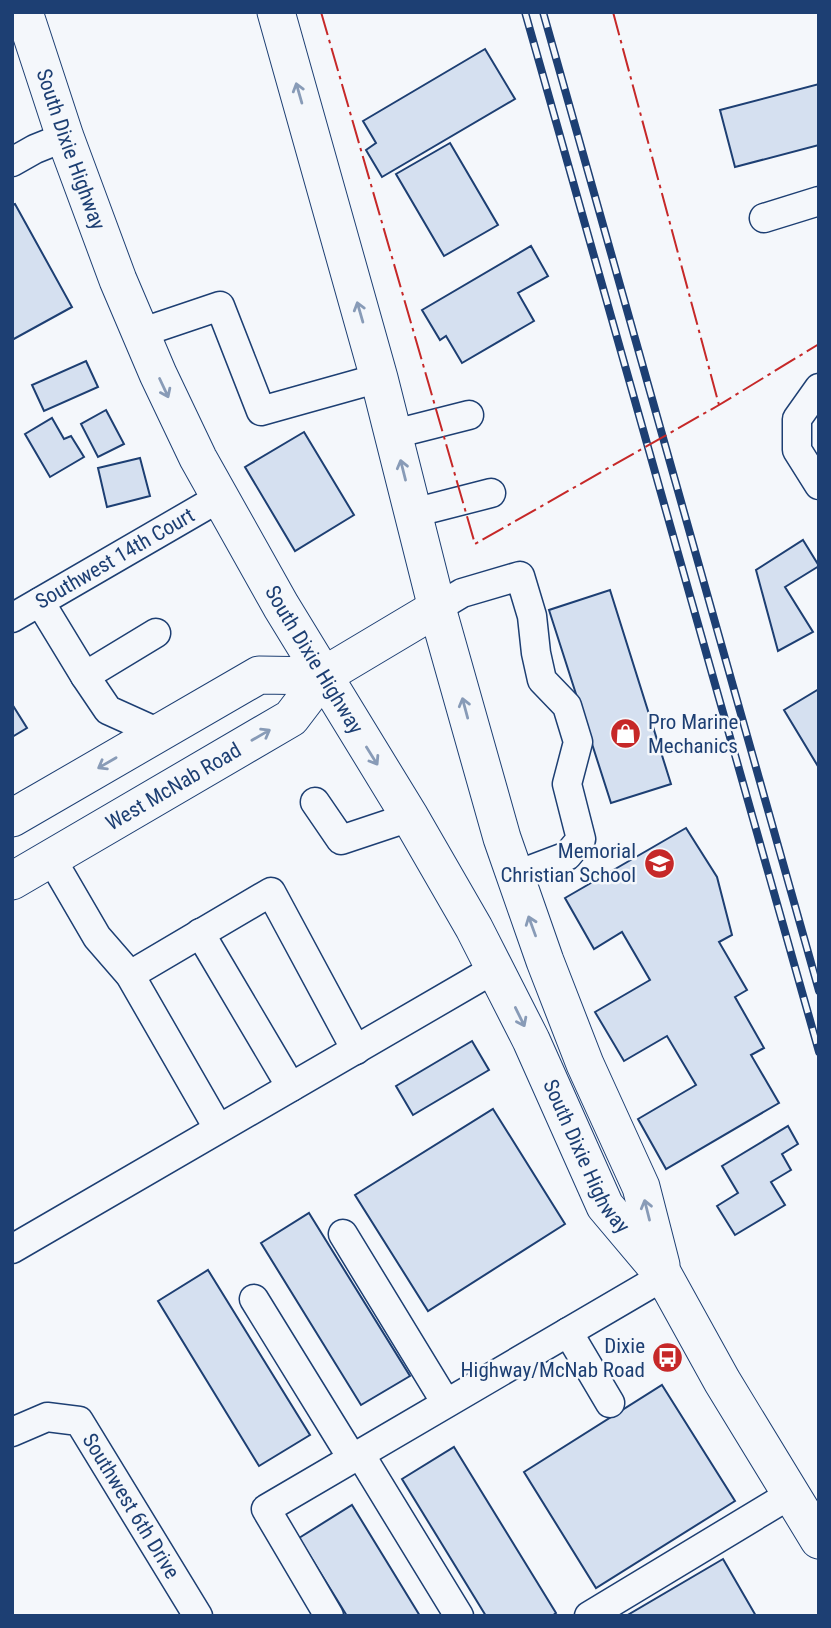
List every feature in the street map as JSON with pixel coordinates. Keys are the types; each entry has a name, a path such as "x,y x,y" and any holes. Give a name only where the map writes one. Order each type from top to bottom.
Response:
{"main road":[{"name":"South Dixie Highway","path":"24,12 97,226 140,333 219,498 323,676 410,817 496,968 605,1206 664,1276 706,1353 819,1540"},
{"name":"South Dixie Highway","path":"276,12 379,378 437,608 487,790 514,876 585,1064 641,1187 664,1276"},
{"name":"West McNab Road","path":"12,881 290,718 323,676 437,608"},
{"path":"12,818 260,675 323,676"}],"street":[{"path":"12,162 65,137"},
{"path":"764,218 819,201"},
{"path":"140,333 220,306 261,411 379,378"},
{"path":"819,388 797,419 797,450 819,485"},
{"path":"394,434 469,415"},
{"path":"413,513 491,494"},
{"name":"Southwest 14th Court","path":"12,618 219,498"},
{"path":"437,608 461,593 520,576 532,615 542,680 567,706 579,742 567,784 581,839 567,856 514,876"},
{"path":"40,601 108,710 159,733"},
{"path":"85,676 156,633"},
{"path":"315,802 341,840 410,817"},
{"path":"51,858 97,937 130,975 218,1128"},
{"path":"130,975 271,892 356,1049"},
{"path":"200,933 291,1087"},
{"path":"12,1250 496,968"},
{"path":"344,1234 446,1403"},
{"path":"329,1616 266,1509 664,1276"},
{"path":"254,1299 459,1616"},
{"path":"568,1332 610,1403"},
{"name":"Southwest 6th Drive","path":"12,1432 47,1417 79,1421 198,1616"},
{"path":"589,1616 791,1494"}],"building":[{"path":"485,49 515,99 382,177 366,150 376,143 363,121"},
{"path":"819,84 819,145 735,167 720,110"},
{"path":"450,143 498,225 444,256 396,174"},
{"path":"15,204 72,307 12,340 12,205"},
{"path":"531,246 548,276 518,293 534,321 462,363 446,336 440,340 422,310"},
{"path":"86,361 98,387 44,411 32,385"},
{"path":"106,410 124,444 98,457 81,424"},
{"path":"52,418 64,439 71,436 84,457 50,477 25,434"},
{"path":"304,432 354,515 295,551 245,467"},
{"path":"140,458 150,496 107,507 98,468"},
{"path":"803,540 819,566 785,587 813,632 778,651 756,570"},
{"path":"610,590 671,784 611,803 549,610"},
{"path":"819,689 819,768 784,710"},
{"path":"12,704 27,728 12,737"},
{"path":"686,828 717,877 732,935 719,942 747,990 735,997 764,1048 751,1055 779,1103 666,1169 638,1119 696,1085 667,1036 624,1061 595,1012 650,980 622,932 594,949 565,898"},
{"path":"472,1041 489,1070 413,1115 396,1086"},
{"path":"493,1109 565,1224 428,1311 355,1195"},
{"path":"788,1126 798,1144 782,1154 791,1170 771,1182 785,1205 735,1235 717,1206 738,1193 722,1166"},
{"path":"309,1213 410,1376 361,1405 261,1243"},
{"path":"208,1270 310,1435 259,1466 158,1301"},
{"path":"662,1385 735,1501 596,1588 524,1472"},
{"path":"454,1447 556,1613 552,1616 486,1616 402,1479"},
{"path":"352,1505 420,1616 347,1616 299,1538"},
{"path":"723,1559 756,1616 626,1616"}],"railway":[{"path":"525,12 819,1052"},
{"path":"543,12 819,991"}],"power":[{"path":"321,12 475,544 719,405 819,344"},
{"path":"613,12 719,405"}],"place":[{"name":"Pro Marine Mechanics","path":"625,734"},
{"name":"Memorial Christian School","path":"659,863"},
{"name":"Dixie Highway/McNab Road","path":"668,1358"}]}
